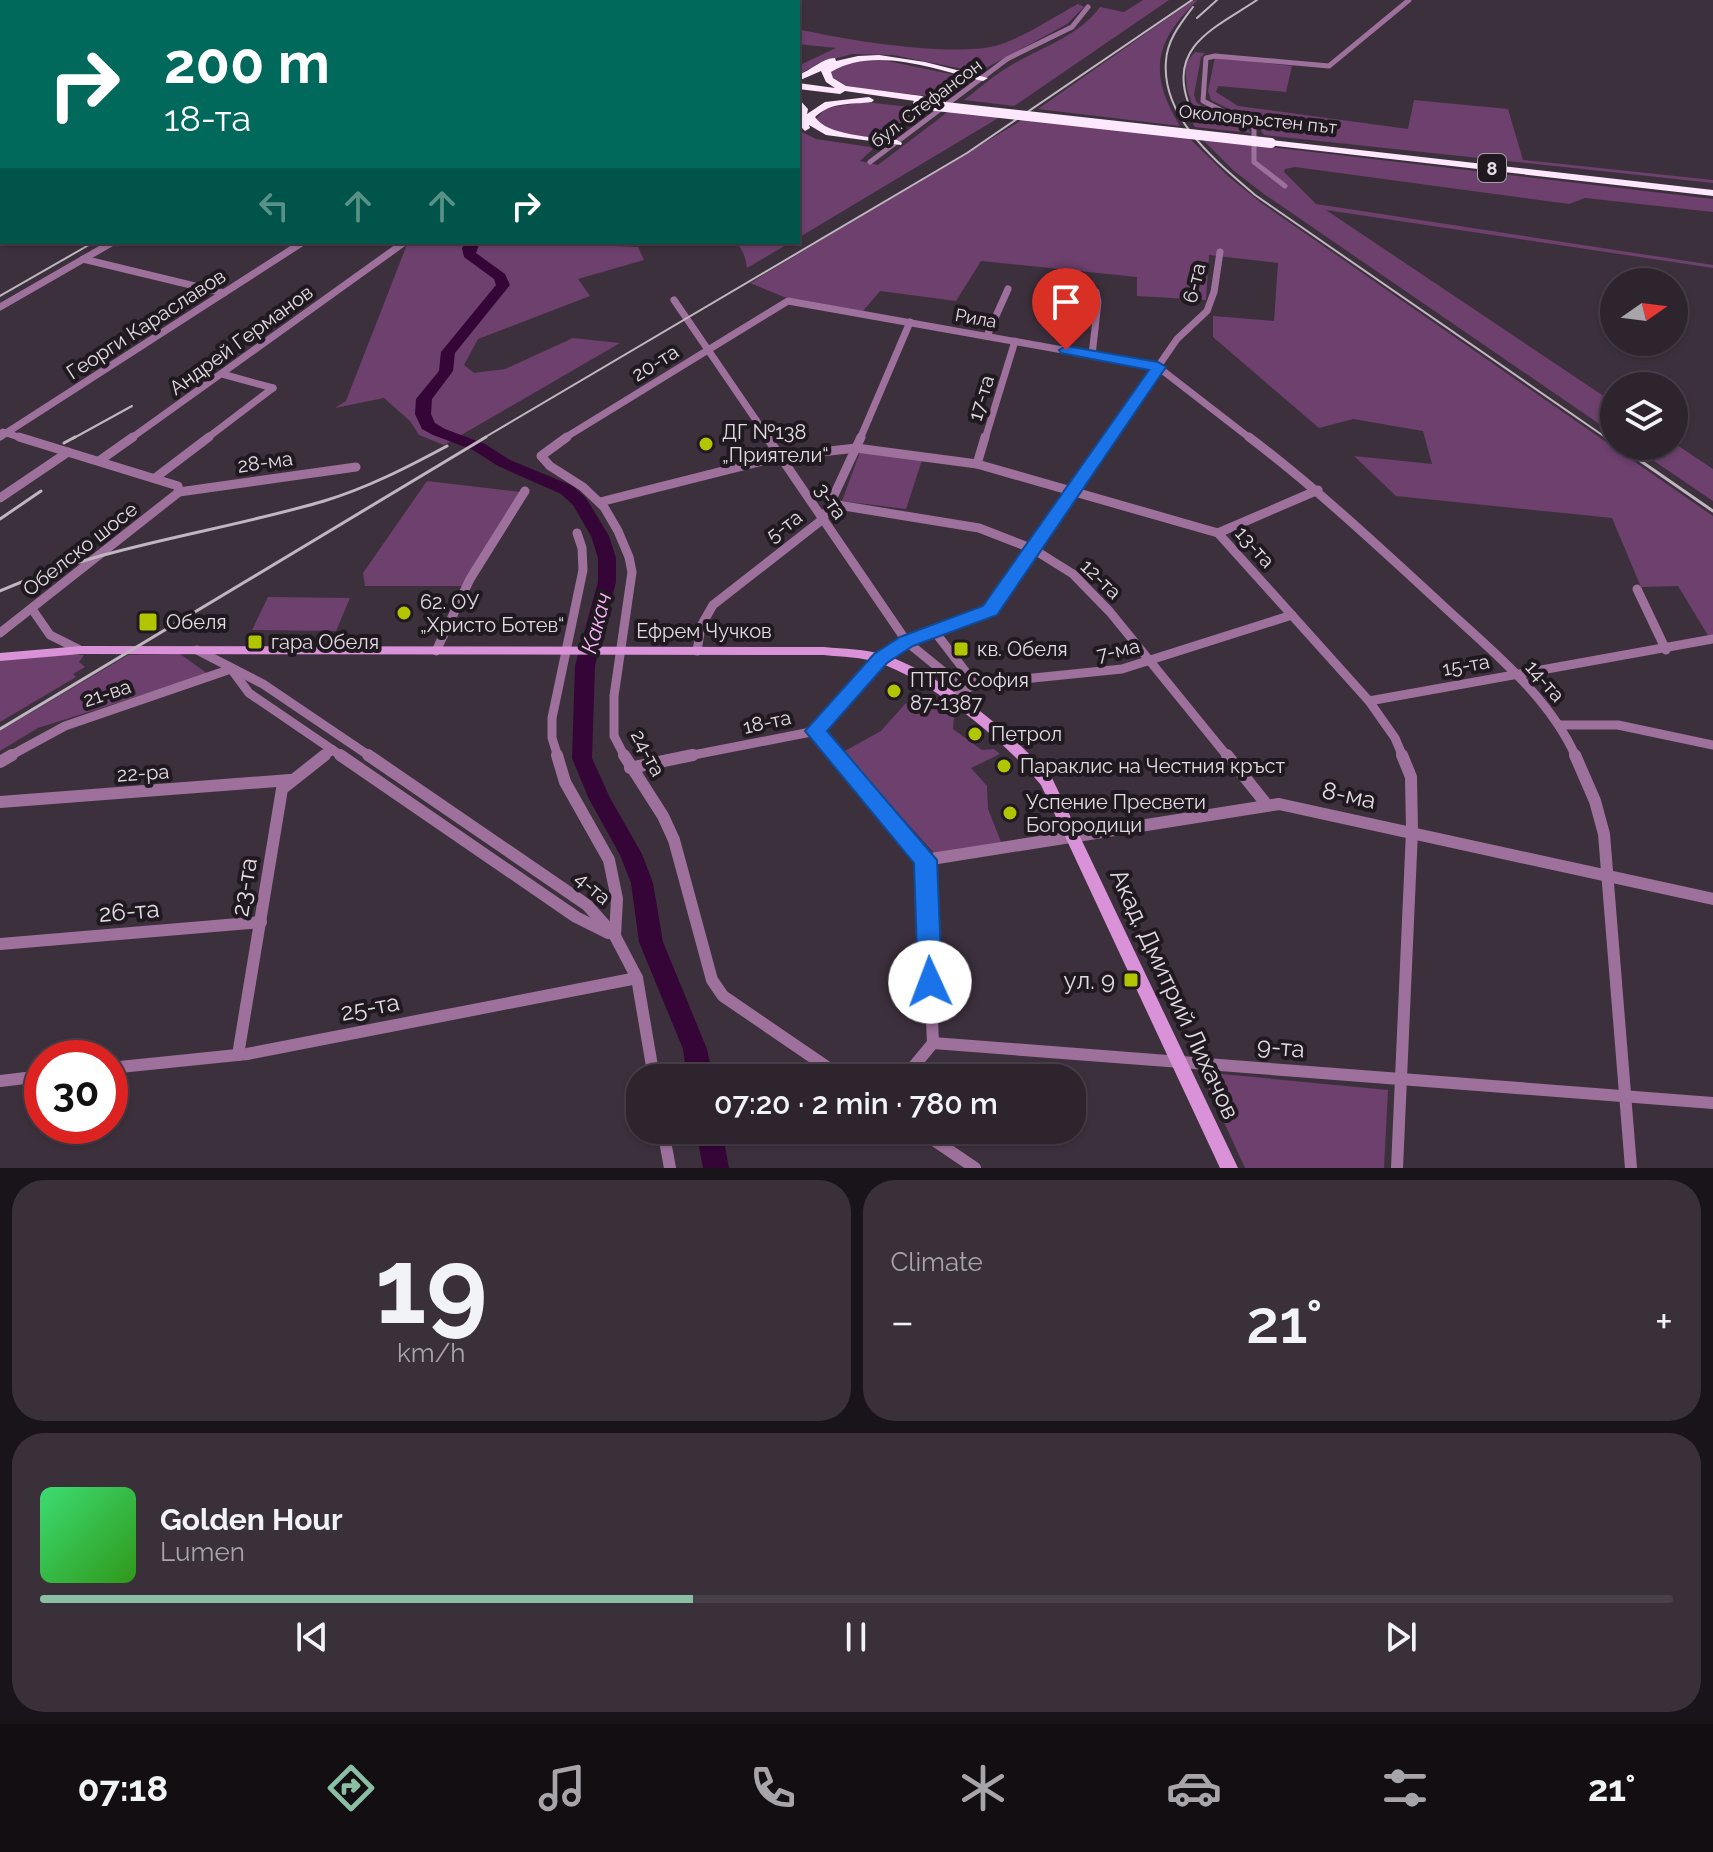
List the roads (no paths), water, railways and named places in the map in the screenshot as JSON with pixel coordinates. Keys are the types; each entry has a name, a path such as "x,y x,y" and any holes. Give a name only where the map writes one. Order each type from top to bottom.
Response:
{"highway":[{"path":"800,77 837,58 864,54 985,76"},
{"path":"890,98 843,88 829,80 826,71 849,59 879,58 985,76"},
{"name":"Околовръстен път","path":"800,89 1713,191"},
{"path":"890,98 834,102 819,108 810,117 818,128 826,132 894,145"},
{"path":"800,104 803,109 802,125 814,134 894,145"}],"street":[{"path":"1285,186 1254,162 1254,127 1203,101 1206,58 1215,56 1329,66 1409,0"},
{"name":"бул. Стефансон","path":"870,162 1007,59 1072,27 1088,7"},
{"path":"0,307 109,244"},
{"name":"Георги Караславов","path":"2,434 300,244"},
{"name":"Андрей Германов","path":"99,461 402,244"},
{"name":"6-та","path":"880,658 907,642 990,610 1177,339 1202,322 1211,303 1220,252"},
{"path":"83,259 224,293"},
{"path":"987,336 1008,289"},
{"path":"1092,355 1098,302 1096,292"},
{"name":"3-та","path":"674,300 778,457 907,642"},
{"name":"Рила","path":"788,301 1158,367"},
{"name":"20-та","path":"541,456 545,450 788,301"},
{"name":"5-та","path":"697,651 701,626 713,605 823,519 910,322"},
{"name":"17-та","path":"977,464 1015,341"},
{"name":"14-та","path":"1158,367 1318,490 1516,674 1559,725 1585,773 1604,834 1631,1168"},
{"path":"155,478 273,388 222,374"},
{"path":"2,434 155,478 178,486 179,492"},
{"name":"13-та","path":"600,502 778,457 856,448 977,464 1218,533 1369,701 1395,738 1409,765 1413,793 1412,831 1397,1168"},
{"path":"0,498 68,452"},
{"name":"24-та","path":"541,456 544,462 574,480 600,502 619,527 632,572 617,652 614,736 630,768 663,816 674,840 712,980 723,996 823,1064"},
{"name":"28-ма","path":"179,492 356,467"},
{"path":"1218,533 1318,490"},
{"path":"436,651 470,579 525,491"},
{"name":"Обелско шосе","path":"0,633 175,499 179,492"},
{"name":"12-та","path":"832,504 979,528 1033,549 1073,574 1092,591 1151,661 1267,805"},
{"path":"577,533 582,548 583,570 572,652 552,718 552,738 565,782 609,860 617,899 615,936 637,978 652,1064"},
{"path":"1637,589 1666,650"},
{"path":"32,609 48,636 60,645 81,650"},
{"name":"7-ма","path":"951,699 970,687 1094,674 1151,661 1292,615"},
{"path":"935,632 970,687"},
{"name":"15-та","path":"1369,701 1708,641"},
{"path":"907,642 970,687"},
{"name":"Ефрем Чучков","path":"0,657 81,650 824,651 880,658 919,677 951,699"},
{"name":"4-та","path":"197,650 263,684 587,905 615,936"},
{"name":"18-та","path":"630,768 816,731 880,658"},
{"name":"4-та","path":"231,669 249,693 576,917 615,936"},
{"name":"21-ва","path":"0,762 65,726 231,669"},
{"name":"Акад. Дмитрий Лихачов","path":"951,699 1019,751 1039,771 1075,838 1229,1168"},
{"path":"1559,725 1618,725 1713,745"},
{"path":"816,731 925,860 933,1043 916,1064"},
{"path":"290,780 333,750"},
{"name":"22-ра","path":"0,802 290,780"},
{"name":"23-та","path":"238,1055 282,789 290,780"},
{"name":"8-ма","path":"925,860 1267,805 1291,805 1713,899"},
{"name":"26-та","path":"0,944 261,922"},
{"name":"25-та","path":"128,1066 238,1055 637,978"},
{"name":"9-та","path":"933,1043 1713,1103"},
{"path":"0,1081 24,1078"},
{"path":"666,1144 670,1168"},
{"path":"940,1144 975,1168"}],"waterway":[{"name":"Какач","path":"472,244 469,254 500,277 503,285 448,352 446,371 424,399 423,414 428,426 439,432 479,447 504,463 567,490 580,502 600,536 607,558 607,582 585,666 582,758 600,799 631,854 642,883 651,942 695,1049 698,1064"},
{"name":"Какач","path":"712,1144 716,1168"}],"railway":[{"path":"482,439 967,153 1192,0"},
{"path":"1197,18 1217,0"},
{"path":"1188,102 1184,82 1190,52 1212,29 1257,0"},
{"path":"1193,7 1169,46 1167,82 1182,120 1209,153 1255,195 1600,433"},
{"path":"0,296 91,244"},
{"path":"72,439 132,406"},
{"path":"64,443 75,437"},
{"path":"0,729 486,437"},
{"path":"0,591 79,562 340,496 447,446"},
{"path":"1639,460 1713,511"},
{"path":"0,519 41,491"}],"place":[{"name":"ДГ №138 „Приятели“","path":"706,444"},
{"name":"62. ОУ „Христо Ботев“","path":"404,613"},
{"name":"Обеля","path":"148,622"},
{"name":"гара Обеля","path":"255,642"},
{"name":"кв. Обеля","path":"961,649"},
{"name":"ПТТС София 87-1387","path":"894,691"},
{"name":"Петрол","path":"975,734"},
{"name":"Параклис на Честния кръст","path":"1004,766"},
{"name":"Успение Пресвети Богородици","path":"1010,813"},
{"name":"ул. 9","path":"1131,980"}]}
